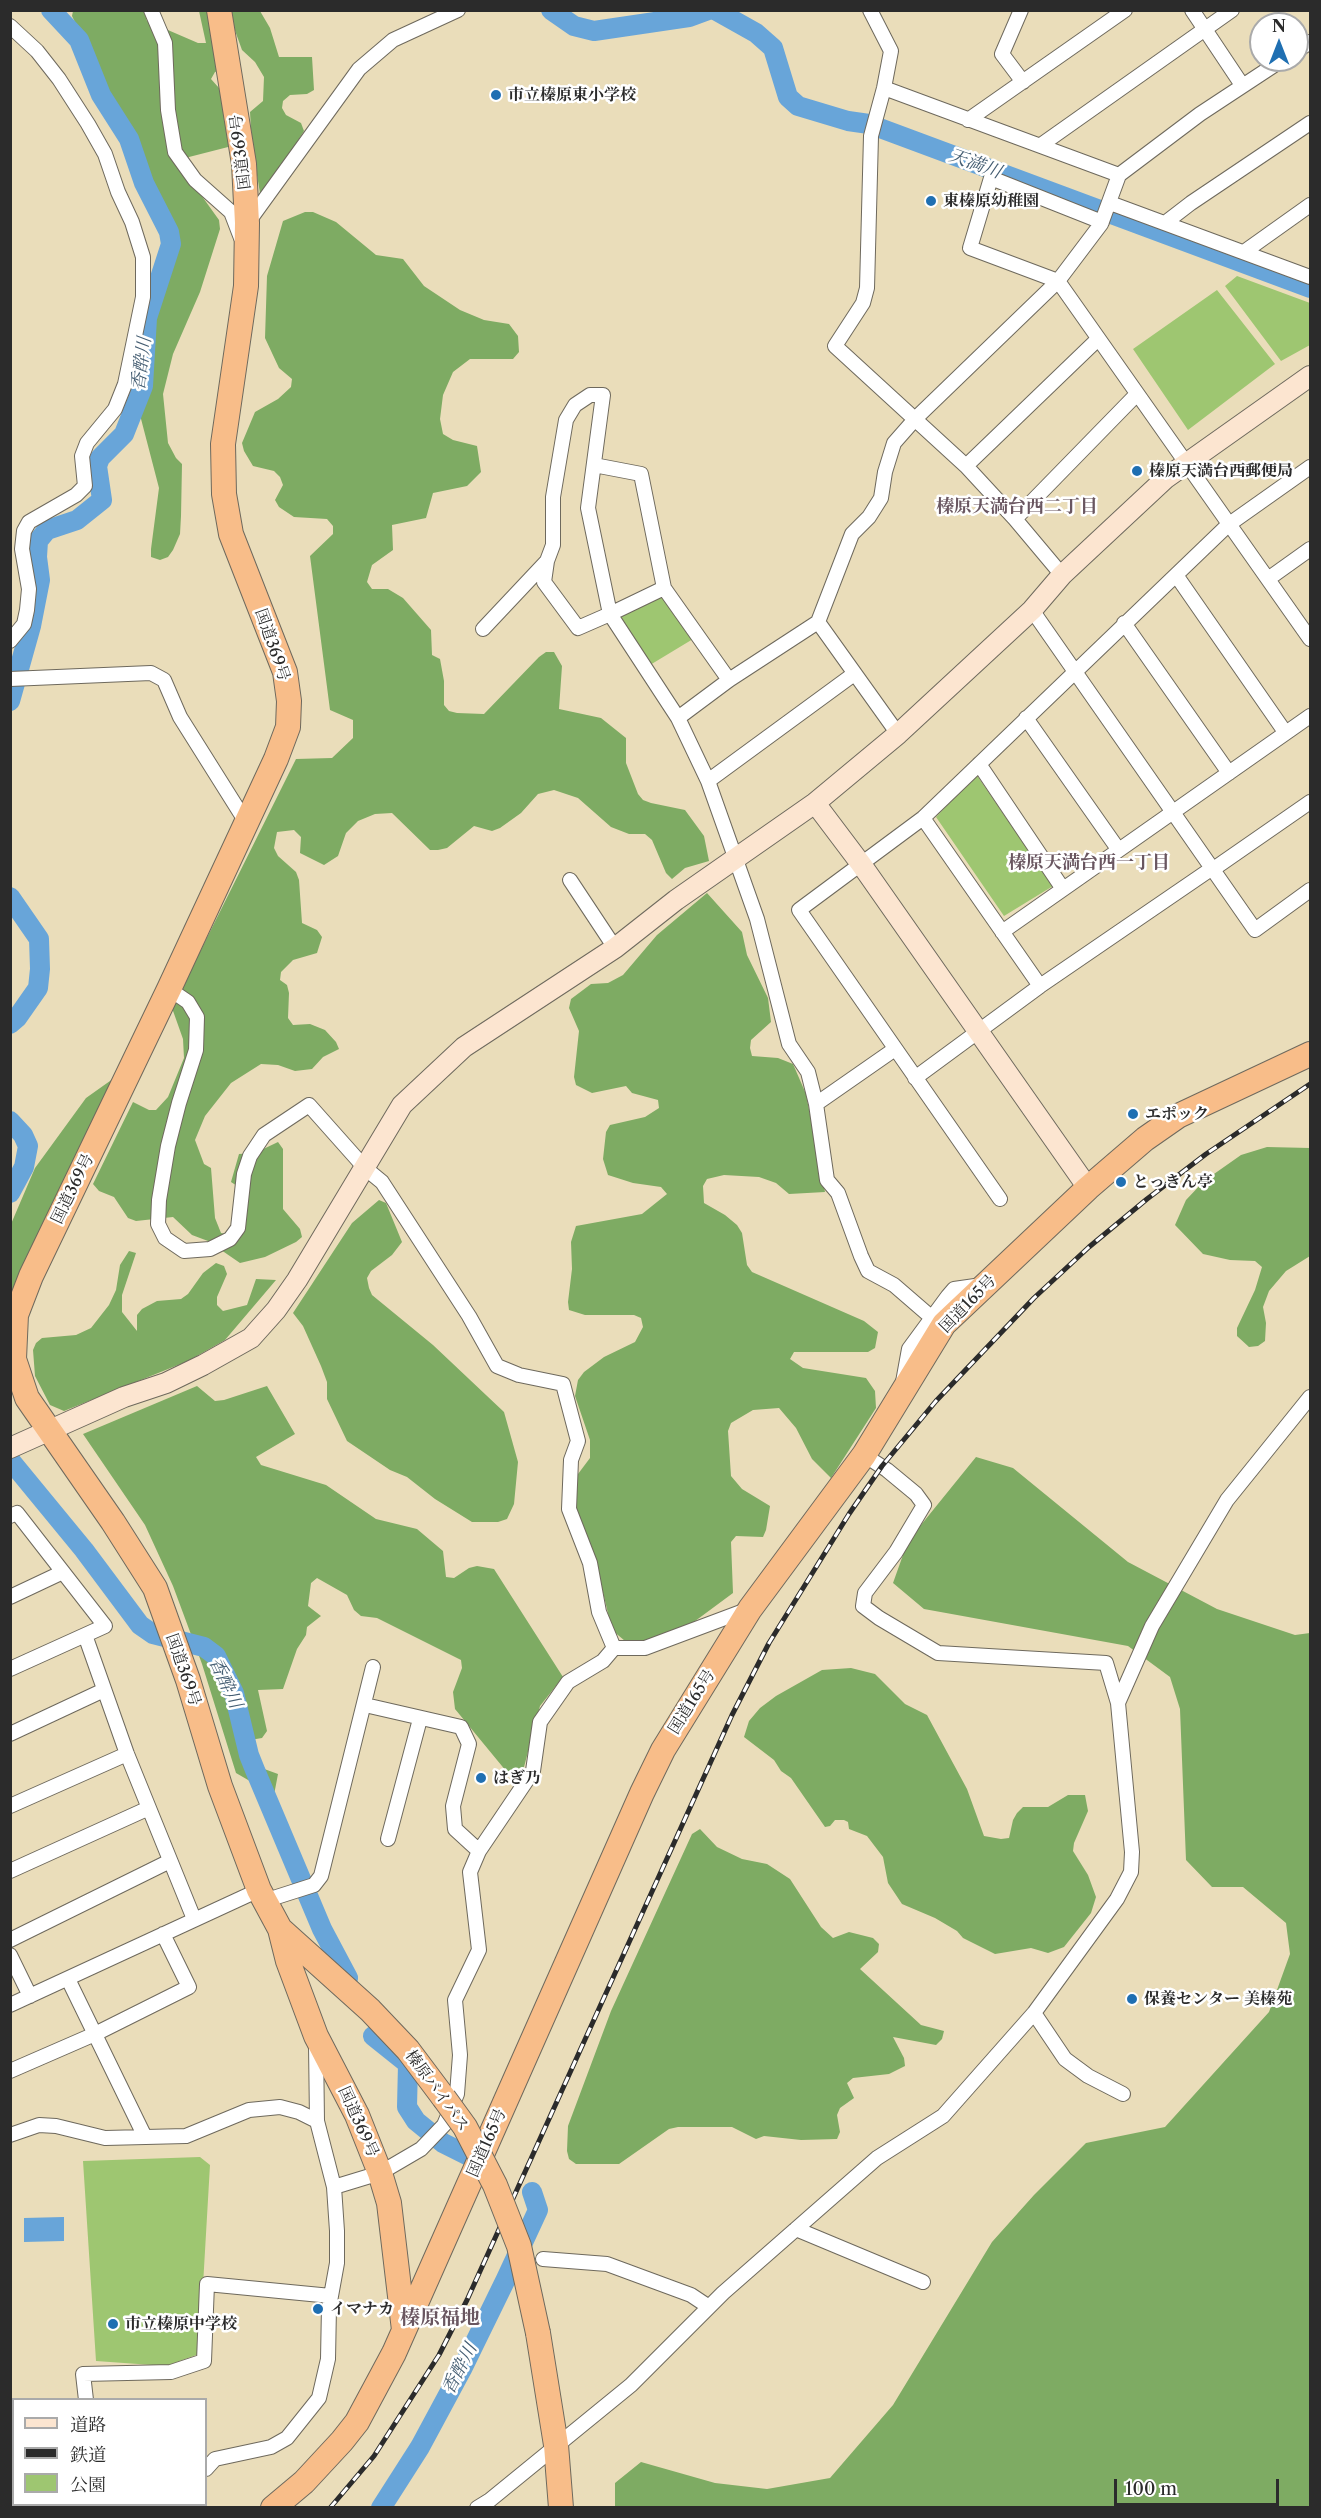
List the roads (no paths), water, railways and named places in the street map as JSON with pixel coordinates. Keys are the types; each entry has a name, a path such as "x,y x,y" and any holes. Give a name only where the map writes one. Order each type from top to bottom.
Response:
{"highway":[{"name":"国道369号","path":"219,10 244,164 248,258 223,444 224,494 231,534 285,672 289,701 288,727 276,759 169,989 31,1275 16,1315 14,1359 27,1398 113,1522 155,1588 188,1680 220,1786 261,1895 280,1929 288,1961 315,2036 357,2115 380,2173 389,2203 404,2330"},
{"name":"国道165号","path":"273,2508 304,2482 357,2422 394,2354 663,1750 750,1609 864,1455 944,1324 1088,1188 1145,1139 1178,1116 1311,1054"},
{"name":"榛原バイパス","path":"280,1929 370,2010 408,2050 465,2127 495,2186 519,2246 538,2333 556,2445 561,2508"}],"street":[{"path":"151,10 165,43 168,110 174,152 195,180 231,212 248,258"},
{"path":"247,223 359,69 393,40 458,10"},
{"path":"870,10 891,51 871,136 867,288 862,303 835,346 966,466 1062,575"},
{"path":"1021,10 1002,54 1023,82"},
{"path":"968,120 1125,10"},
{"path":"1192,10 1242,85"},
{"path":"1041,145 1232,10"},
{"path":"10,26 37,51 59,79 105,154 143,257 143,297 125,384 115,409 87,443 82,456 85,486 76,495 29,522 24,531 22,549 29,589 27,610 24,624 10,640"},
{"path":"678,718 729,680 818,622 852,534 869,517 881,498 885,472 894,443 916,418 1058,281 1102,222 1119,175 1263,72"},
{"path":"884,88 1119,175"},
{"path":"1165,223 1191,203 1311,123"},
{"path":"1102,222 991,178 970,248 1058,281 1228,525 1310,637"},
{"path":"1110,203 1311,277"},
{"path":"1244,252 1311,205"},
{"path":"966,466 1098,339"},
{"path":"16,1446 124,1397 175,1379 251,1338 287,1295 402,1106 464,1047 615,948 676,900 815,803 898,734 1032,610 1062,575 1186,462 1311,376"},
{"path":"1015,519 1137,394"},
{"path":"664,588 610,614 578,628 544,582 547,561 553,545 553,497 566,420 575,405 590,395 603,395 588,508 610,614 678,718 708,781 757,919 789,1044 808,1072 816,1104 827,1180 838,1193 868,1271 894,1285 931,1317"},
{"path":"594,465 641,474 664,588 729,680"},
{"path":"1000,1199 799,910 923,818 1228,525 1311,467"},
{"path":"1268,579 1311,549"},
{"path":"483,629 547,561"},
{"path":"1176,576 1285,732"},
{"path":"1032,610 1255,930 1311,890"},
{"path":"818,622 898,734"},
{"path":"1124,623 1228,773"},
{"path":"17,679 151,673 164,680 180,717 246,822"},
{"path":"708,781 854,674"},
{"path":"1002,932 1311,716"},
{"path":"1026,718 1118,849"},
{"path":"979,764 1063,889"},
{"path":"915,1078 1040,986 1311,801"},
{"path":"815,803 861,864 1088,1188"},
{"path":"923,818 1040,986"},
{"path":"570,880 615,948"},
{"path":"169,989 188,1002 197,1017 196,1050 168,1146 159,1200 158,1224 165,1238 184,1251 210,1249 230,1239 238,1228 244,1174 250,1156 264,1135 309,1105 365,1168 382,1182 469,1316 497,1366 519,1375 563,1384 578,1441 571,1460 569,1509 590,1563 599,1612 614,1648"},
{"path":"816,1104 895,1049"},
{"path":"903,1390 903,1376 909,1349 931,1317 954,1289 986,1284"},
{"path":"1118,1703 1152,1626 1227,1500 1276,1437 1311,1397"},
{"path":"477,2508 631,2385 709,2307 877,2158 943,2116 1034,2013 1117,1899 1131,1872 1132,1852 1118,1703 1106,1663 938,1653 863,1606 866,1593 896,1552 924,1505 916,1494 887,1470 864,1455"},
{"path":"10,1516 17,1513 105,1626 10,1669"},
{"path":"10,1597 63,1572"},
{"path":"334,2187 380,2173 421,2149 444,2125 457,2094 460,2055 455,2000 479,1950 470,1872 479,1851 533,1771 540,1722 568,1682 603,1660 614,1648 645,1648 750,1609"},
{"path":"84,1635 128,1754 194,1919"},
{"path":"10,2005 194,1919 261,1895 289,1893 314,1885 321,1876 373,1668"},
{"path":"10,1734 104,1690"},
{"path":"365,1705 461,1727 469,1744 453,1806 455,1828 479,1851"},
{"path":"388,1839 420,1719"},
{"path":"10,1806 128,1754"},
{"path":"10,1872 149,1808"},
{"path":"10,1940 170,1861"},
{"path":"10,2071 95,2034 189,1986 163,1934"},
{"path":"10,1954 30,1996"},
{"path":"68,1979 145,2137"},
{"path":"1034,2013 1065,2059 1088,2076 1123,2094"},
{"path":"207,2468 215,2460 271,2447 287,2438 319,2398 328,2359 327,2335 337,2263 337,2231 334,2187 317,2121 315,2036"},
{"path":"10,2135 39,2125 56,2126 105,2138 186,2136 249,2110 280,2107 300,2112 317,2121"},
{"path":"796,2229 923,2282"},
{"path":"543,2259 607,2264 691,2295 709,2307"},
{"path":"86,2398 83,2374 171,2372 204,2361 207,2284 331,2296"}],"water":[{"path":"64,2217 64,2241 24,2242 24,2218"}],"waterway":[{"name":"香酔川","path":"10,701 31,626 40,580 37,557 38,541 47,530 77,520 102,500 97,466 100,458 124,434 143,386 147,318 171,244 169,232 144,183 129,139 101,95 79,40 51,10"},
{"name":"天満川","path":"551,10 574,26 594,31 689,17 708,10"},
{"name":"天満川","path":"715,10 756,33 773,48 788,97 798,106 848,121 869,124 1310,288"},
{"name":"香酔川","path":"10,897 39,939 40,969 38,988 17,1018 10,1024"},
{"name":"香酔川","path":"10,1121 23,1135 28,1146 24,1167 10,1193"},
{"name":"香酔川","path":"10,1460 84,1550 140,1625 153,1634 204,1647 216,1656 234,1693 249,1755 255,1770 322,1929 348,1978"},
{"name":"香酔川","path":"373,2036 408,2064 407,2107 416,2121 443,2143 469,2156"},
{"name":"香酔川","path":"381,2508 420,2447 462,2369 506,2279 538,2210 532,2192"}],"railway":[{"path":"330,2508 374,2456 439,2355 467,2300 732,1715 769,1643 849,1514 882,1466 936,1401 1034,1298 1089,1247 1206,1154 1310,1084"}],"place":[{"name":"市立榛原東小学校","path":"496,95"},
{"name":"東榛原幼稚園","path":"931,201"},
{"name":"榛原天満台西郵便局","path":"1137,471"},
{"name":"エポック","path":"1133,1114"},
{"name":"とっきん亭","path":"1121,1182"},
{"name":"はぎ乃","path":"481,1778"},
{"name":"保養センター 美榛苑","path":"1132,1999"},
{"name":"イマナカ","path":"318,2309"},
{"name":"市立榛原中学校","path":"113,2324"}],"district":[{"name":"榛原天満台西二丁目","path":"1017,507"},
{"name":"榛原天満台西一丁目","path":"1089,863"},
{"name":"榛原福地","path":"440,2318"}]}
